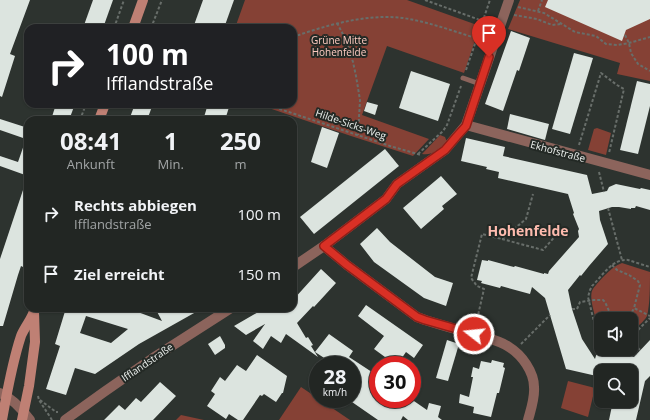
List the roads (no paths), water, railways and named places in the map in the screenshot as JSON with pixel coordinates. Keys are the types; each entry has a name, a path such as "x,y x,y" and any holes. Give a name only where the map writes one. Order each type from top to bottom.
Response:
{"main road":[{"path":"134,24 143,0"},
{"path":"2,420 3,395 22,334 34,312"},
{"path":"23,416 35,342 35,312"}],"street":[{"path":"297,264 324,246 386,199 397,184 445,150 466,126 509,0"},
{"name":"Ekhofstraße","path":"466,126 650,175"},
{"path":"324,246 417,317 505,344 515,351 525,362 533,379 534,397 528,420"},
{"name":"Ifflandstraße","path":"65,420 153,358 225,312"},
{"path":"3,395 23,416 30,420"}],"lane":[{"path":"463,78 480,84"}],"district":[{"name":"Hohenfelde","path":"528,231"}],"park label":[{"name":"Grüne Mitte Hohenfelde","path":"339,46"}]}
